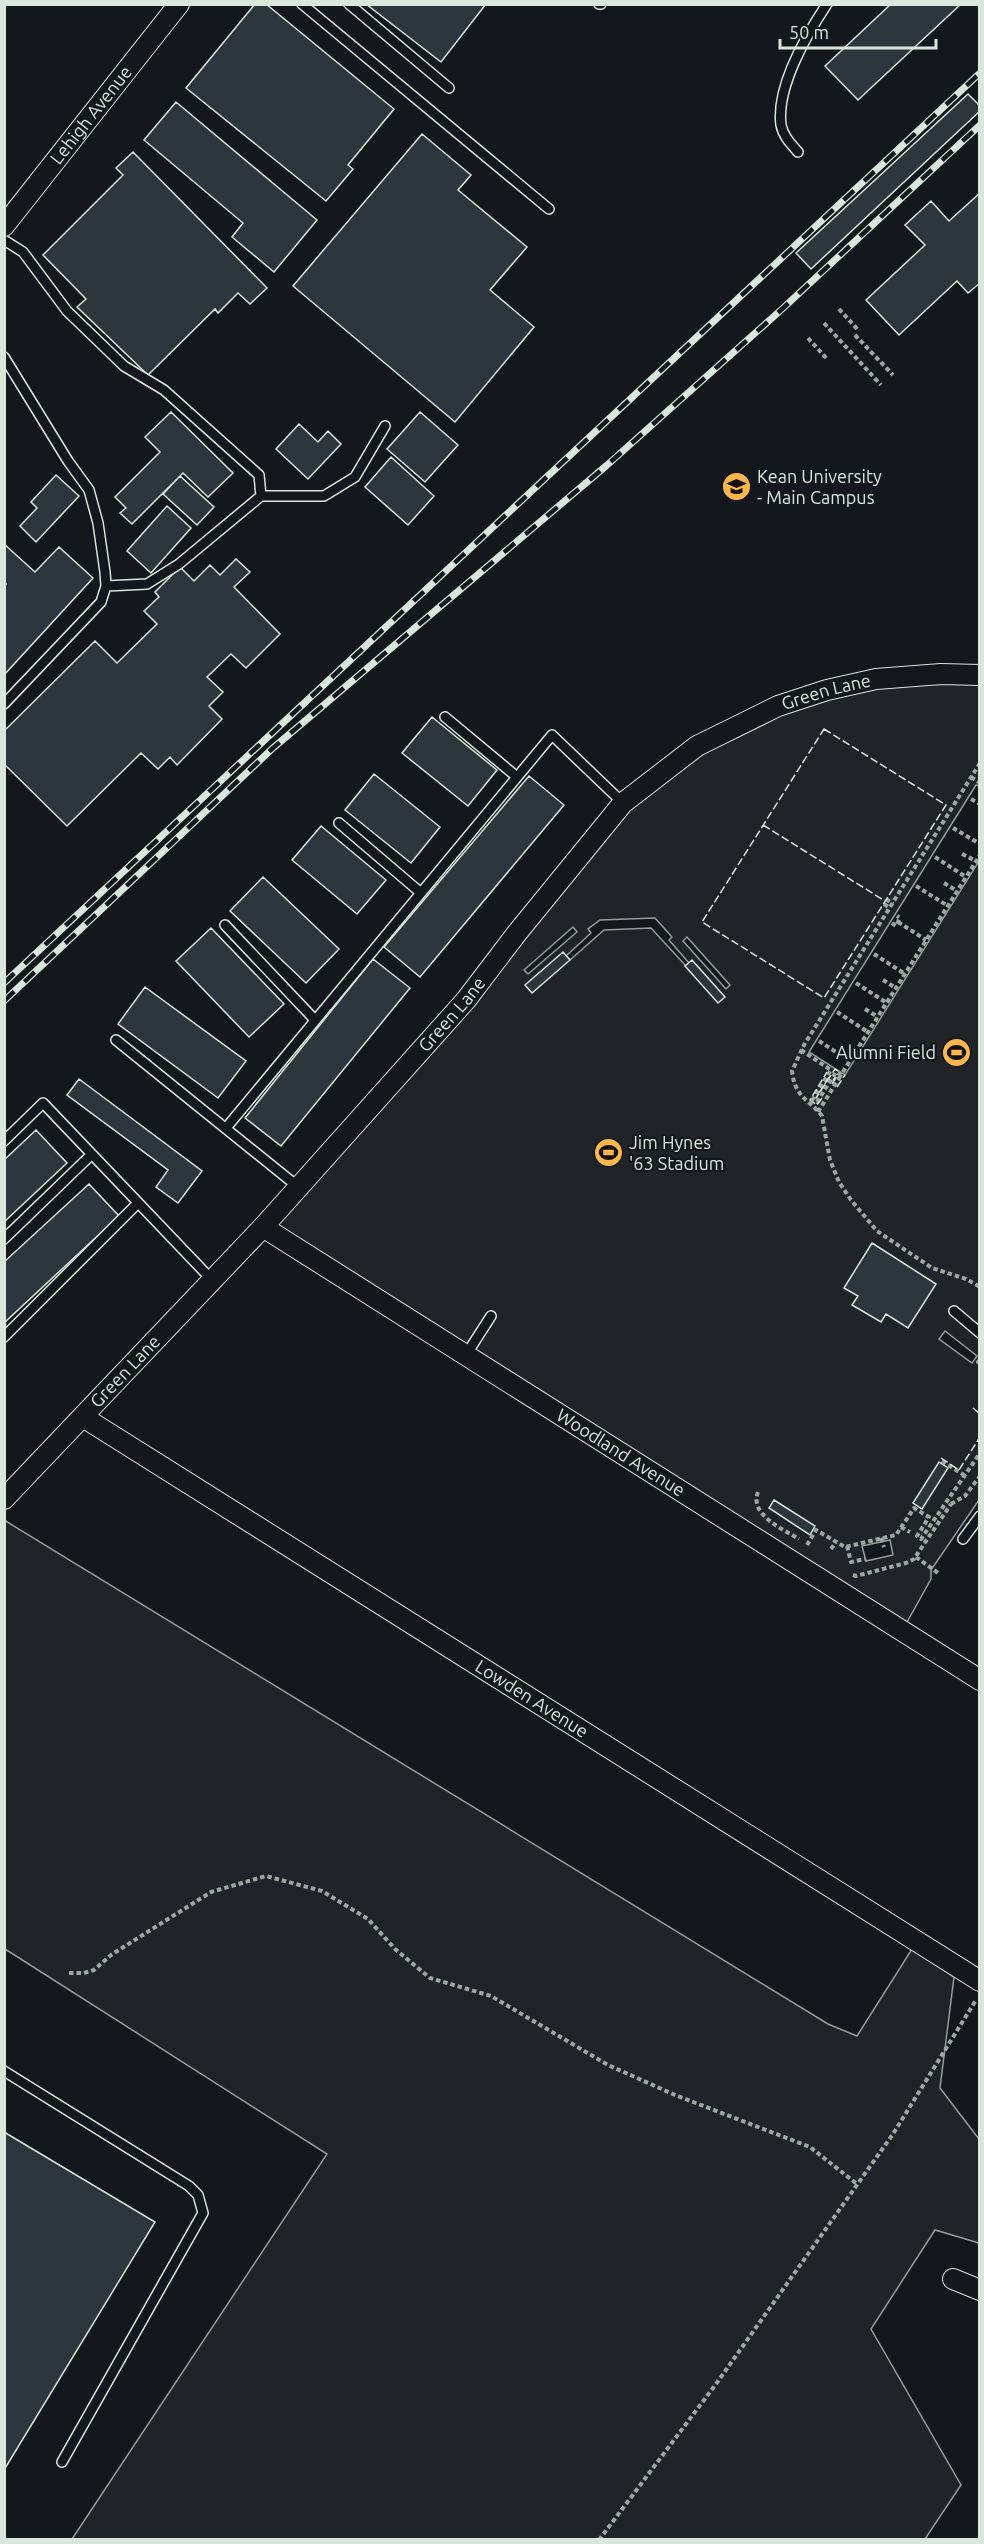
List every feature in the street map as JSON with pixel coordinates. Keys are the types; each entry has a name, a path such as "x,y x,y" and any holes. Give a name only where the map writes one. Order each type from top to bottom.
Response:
{"street":[{"name":"Lehigh Avenue","path":"4,226 179,4"},
{"name":"Green Lane","path":"4,1499 263,1227 297,1186 465,1000 623,803 697,746 778,706 827,690 876,679 941,674 980,675"},
{"name":"Woodland Avenue","path":"263,1227 980,1680"},
{"name":"Lowden Avenue","path":"83,1417 980,1981"},
{"path":"953,2279 980,2290"}],"lane":[{"path":"303,4 549,209"},
{"path":"349,4 449,88"},
{"path":"798,152 788,141 782,125 785,95 795,58 827,4"},
{"path":"4,240 23,252 67,311 124,366 164,390 259,475 261,496"},
{"path":"4,357 88,490 98,523 106,586 101,602 4,704"},
{"path":"106,586 147,584 179,564 261,496 324,496 355,477 385,426"},
{"path":"445,717 517,777"},
{"path":"226,1128 552,735 623,803"},
{"path":"339,823 421,892"},
{"path":"225,925 315,1020"},
{"path":"116,1040 297,1186"},
{"path":"4,1141 43,1103 212,1280"},
{"path":"4,1239 91,1155"},
{"path":"4,1337 138,1203"},
{"path":"954,1311 980,1333"},
{"path":"465,1355 491,1316"},
{"path":"963,1539 980,1516"},
{"path":"4,2071 189,2186 198,2195 203,2213 62,2462"}],"path":[{"path":"839,309 892,375"},
{"path":"824,323 881,385"},
{"path":"808,338 828,360"},
{"path":"980,763 801,1050 792,1071 793,1079 804,1101 818,1112 824,1122 830,1160 850,1200 878,1231 932,1268 966,1279 980,1287"},
{"path":"971,777 980,783"},
{"path":"971,799 980,804"},
{"path":"953,828 980,844"},
{"path":"962,854 976,861"},
{"path":"818,1112 868,1032 872,1021 878,1017 879,1010 887,1003 888,996 905,974 909,963 926,940 940,914 948,906 961,880 966,877 969,867 976,861 978,855"},
{"path":"935,857 966,877"},
{"path":"944,883 957,891"},
{"path":"916,886 948,906"},
{"path":"885,902 891,906"},
{"path":"892,923 896,926 900,918 897,916"},
{"path":"898,922 926,940"},
{"path":"874,954 905,974"},
{"path":"883,980 896,988"},
{"path":"856,983 887,1003"},
{"path":"865,1009 878,1017"},
{"path":"837,1012 868,1032"},
{"path":"819,1041 850,1061"},
{"path":"801,1050 831,1070 813,1099 817,1102 836,1072 841,1075"},
{"path":"807,1545 816,1530 847,1546 896,1535 914,1508 929,1518 917,1536 921,1539 980,1453"},
{"path":"942,1461 964,1475"},
{"path":"850,1573 855,1576 866,1574 906,1563 916,1557 951,1504 965,1496 980,1476"},
{"path":"758,1492 756,1503 761,1514 816,1551"},
{"path":"944,1504 951,1504"},
{"path":"902,1527 910,1532"},
{"path":"881,1538 884,1547"},
{"path":"831,1549 836,1542"},
{"path":"847,1546 851,1562 865,1559"},
{"path":"916,1557 938,1573"},
{"path":"69,1973 94,1970 111,1954 212,1892 266,1876 322,1891 368,1919 395,1950 430,1978 490,1996 608,2065 675,2095 810,2147 857,2184"},
{"path":"599,2540 716,2384 857,2184 930,2076 980,1995"}],"shaded area":[{"path":"979,675 979,786 976,785 809,1052 845,1075 979,861 979,1500 931,1570 931,1579 902,1631 263,1227 653,778 827,690","holes":["655,918 672,937 669,940 689,963 686,966 651,928 604,930 570,960 566,956 591,933 588,929 600,920","573,927 577,932 528,974 524,970","687,937 730,985 726,989 683,941","945,1331 977,1356 972,1363 939,1339","890,1540 893,1555 866,1561 862,1546"]},
{"path":"4,1520 828,2024 857,2036 912,1949 954,1977 940,2088 979,2139 979,2243 935,2230 871,2329 961,2485 925,2539 72,2539 327,2154 5,1949"}],"building":[{"path":"255,4 266,4 394,109 348,165 353,169 326,201 186,88"},
{"path":"366,4 486,4 441,62"},
{"path":"891,4 961,4 858,100 825,66"},
{"path":"968,94 980,106 980,111 811,269 796,253"},
{"path":"176,102 317,220 274,272 232,237 243,223 144,140"},
{"path":"422,134 471,175 458,190 527,247 490,290 534,327 455,422 293,286"},
{"path":"133,152 267,288 250,304 238,293 218,313 215,309 148,375 77,307 86,299 43,255 123,175 116,168"},
{"path":"980,193 980,283 968,293 957,281 899,335 866,300 925,245 905,225 931,201 949,221"},
{"path":"171,412 233,473 208,497 183,473 132,524 120,513 126,508 115,497 160,452 145,437"},
{"path":"420,412 458,445 425,482 387,449"},
{"path":"299,424 318,442 328,431 341,444 308,479 276,449"},
{"path":"391,457 434,496 408,525 365,487"},
{"path":"56,475 79,496 36,542 20,526 37,508 31,502"},
{"path":"180,476 214,507 197,525 163,494"},
{"path":"167,506 191,528 151,573 127,551"},
{"path":"4,544 35,572 59,547 93,578 4,675 4,586 6,584 4,582"},
{"path":"236,559 250,572 234,587 280,634 246,668 231,654 207,677 223,692 209,706 222,719 177,765 170,757 158,769 141,753 67,826 4,764 4,731 95,641 117,663 157,624 144,611 159,597 155,592 180,567 194,581 210,565 220,575"},
{"path":"432,717 497,770 468,806 402,753"},
{"path":"374,774 440,827 411,863 345,810"},
{"path":"529,776 564,805 420,977 384,947"},
{"path":"321,826 386,880 357,914 292,860"},
{"path":"263,877 339,949 306,983 230,911"},
{"path":"211,928 284,1004 249,1037 176,961"},
{"path":"563,952 570,960 532,993 525,985"},
{"path":"373,959 410,988 281,1146 245,1118"},
{"path":"692,960 725,997 718,1003 685,966"},
{"path":"145,987 246,1061 218,1098 118,1024"},
{"path":"79,1079 202,1171 178,1203 156,1187 168,1170 67,1095"},
{"path":"36,1130 67,1163 4,1222 4,1160"},
{"path":"89,1184 119,1216 4,1323 4,1262"},
{"path":"872,1243 936,1284 908,1328 886,1314 881,1322 852,1305 858,1296 844,1288"},
{"path":"939,1462 948,1468 922,1509 913,1503"},
{"path":"774,1500 815,1526 810,1535 769,1508"},
{"path":"4,2132 155,2222 4,2470"}],"railway":[{"path":"4,983 980,73"},
{"path":"4,1001 273,748 606,466 781,310 980,125"}],"fence":[{"path":"824,729 946,805 824,998 702,922 824,729"},
{"path":"763,825 885,901"},
{"path":"829,1077 816,1098 835,1069 839,1072"},
{"path":"822,1098 817,1105 810,1100 827,1072"},
{"path":"837,1087 845,1075"},
{"path":"832,1084 837,1076 833,1080"},
{"path":"973,1408 980,1414"},
{"path":"941,1458 959,1470 980,1437"}],"place":[{"name":"Kean University - Main Campus","path":"736,487"},
{"name":"Alumni Field","path":"957,1053"},
{"name":"Jim Hynes '63 Stadium","path":"608,1153"}]}
